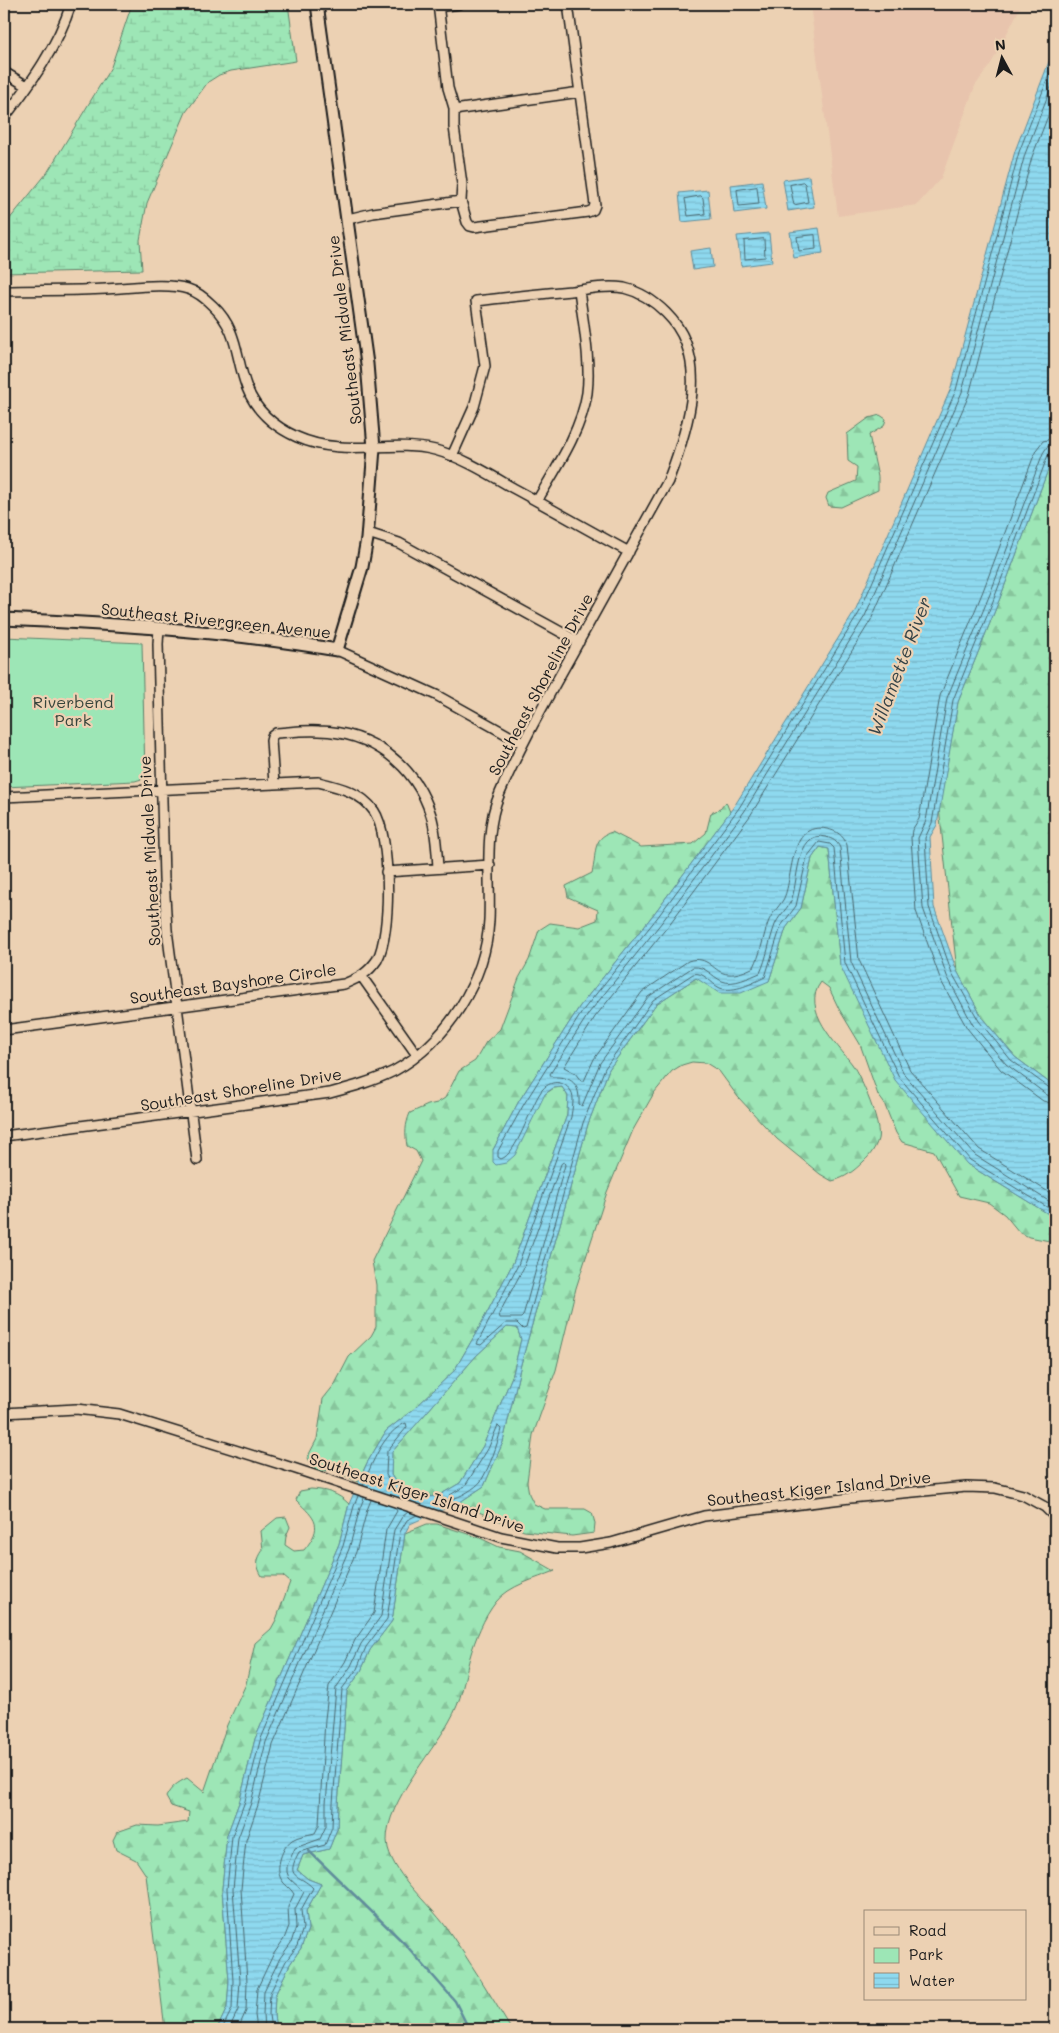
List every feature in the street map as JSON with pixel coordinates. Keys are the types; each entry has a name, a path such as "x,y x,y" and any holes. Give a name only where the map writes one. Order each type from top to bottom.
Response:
{"street":[{"path":"4,118 39,71 53,46 71,4"},
{"name":"Southeast Midvale Drive","path":"317,4 367,364 374,448 368,533 360,576 338,650"},
{"path":"459,4 438,5 448,88 454,110 454,127 462,184 461,201 470,226 474,228 593,210 595,205 568,4"},
{"path":"4,72 27,86"},
{"path":"454,110 580,92"},
{"path":"348,219 373,213 461,201"},
{"path":"4,291 150,286 186,288 210,303 228,324 235,338 247,389 262,413 273,423 298,438 316,444 339,448 419,448 435,450 452,456 538,501 628,552"},
{"name":"Southeast Shoreline Drive","path":"4,1136 190,1113 330,1093 369,1082 395,1070 417,1054 442,1032 461,1006 484,956 489,921 492,814 522,743 668,481 681,447 690,411 692,385 691,362 686,344 676,323 645,295 623,288 601,287 476,301 484,366 474,407 452,456"},
{"path":"538,501 576,428 587,393 586,348 579,290"},
{"path":"368,533 399,543 579,642"},
{"name":"Southeast Rivergreen Avenue","path":"4,619 159,628 290,642 338,650 436,695 522,743"},
{"name":"Southeast Midvale Drive","path":"159,628 164,879 167,930 197,1160"},
{"path":"274,784 272,736 276,733 319,731 352,735 382,748 404,766 418,787 431,815 438,868"},
{"name":"Southeast Bayshore Circle","path":"4,797 318,782 344,788 358,796 374,810 381,826 385,844 386,872 386,933 377,959 362,977 344,984 4,1030"},
{"path":"386,872 490,864"},
{"path":"362,977 417,1054"},
{"name":"Southeast Kiger Island Drive","path":"4,1413 76,1410 119,1414 171,1429 501,1537 537,1545 580,1548 611,1544 704,1516 850,1498 966,1488 995,1488 1023,1495 1045,1507 1055,1517"}],"shaded area":[{"path":"810,4 1020,4 1019,10 992,62 975,86 941,178 917,205 838,216"}],"green space":[{"path":"132,4 288,4 296,61 231,71 219,75 208,82 186,112 147,203 140,240 142,270 4,273 4,226 47,173 111,67"},
{"path":"880,415 886,419 884,426 869,435 878,477 878,490 841,507 829,506 826,498 828,493 856,481 857,467 848,461 847,434 869,418"},
{"path":"1055,451 1055,1087 1015,1057 983,1019 957,971 939,808 958,702 1000,598"},
{"name":"Riverbend Park","path":"4,637 142,643 145,778 135,781 4,787"},
{"path":"726,802 730,812 653,915 580,1006 519,1101 493,1150 545,1094 554,1088 562,1087 568,1096 567,1115 513,1263 454,1371 414,1409 386,1431 358,1482 332,1469 321,1472 312,1468 307,1458 317,1439 323,1399 335,1384 349,1357 371,1336 376,1327 376,1285 372,1261 421,1161 416,1151 407,1146 406,1130 410,1113 445,1098 459,1071 475,1061 486,1042 500,1029 519,978 529,960 539,930 550,923 579,927 597,920 598,910 568,897 566,886 592,873 596,848 601,838 612,832 641,847 693,844 706,833 711,813 720,809"},
{"path":"820,847 829,849 840,965 967,1164 1055,1218 1055,1242 1029,1237 1019,1232 1005,1215 989,1203 959,1196 934,1151 902,1142 896,1133 884,1103 878,1095 860,1044 829,988 821,982 816,992 815,1003 818,1015 823,1026 856,1070 874,1113 878,1139 872,1151 853,1171 832,1181 820,1174 777,1139 738,1097 719,1071 706,1063 692,1062 672,1071 654,1093 633,1130 607,1192 576,1288 556,1370 533,1435 527,1482 529,1494 534,1504 545,1509 585,1509 592,1513 595,1523 594,1533 572,1536 524,1531 474,1510 460,1502 484,1486 503,1442 521,1364 588,1124 609,1069 656,1004 696,978 705,983 769,981 786,928 801,908 812,858"},
{"path":"507,1327 517,1328 521,1339 513,1374 483,1446 460,1483 438,1496 415,1498 401,1490 391,1475 391,1453 476,1356"},
{"path":"311,1489 332,1493 341,1497 349,1504 339,1544 255,1739 240,1800 227,1835 222,1889 229,1981 227,2008 217,2029 165,2029 146,1875 136,1860 116,1850 113,1840 117,1832 137,1825 158,1826 188,1822 189,1812 171,1806 166,1797 175,1786 187,1778 204,1792 227,1725 246,1684 255,1643 271,1629 290,1582 283,1576 262,1576 258,1563 263,1550 261,1531 277,1518 286,1517 290,1527 285,1545 294,1551 304,1550 316,1529 313,1518 296,1500 300,1491"},
{"path":"427,1524 437,1524 480,1538 499,1547 520,1551 555,1571 508,1591 501,1596 492,1608 474,1643 454,1713 399,1800 391,1817 387,1833 388,1848 398,1869 405,1880 446,1927 511,2029 276,2029 274,2015 275,1995 290,1964 301,1948 308,1929 306,1911 321,1884 308,1879 297,1870 303,1855 329,1849 337,1829 347,1691 361,1671 370,1650 392,1621 405,1533"}],"water":[{"name":"Willamette River","path":"1055,46 1055,451 1000,598 958,702 937,825 930,837 934,907 957,971 983,1019 1015,1057 1055,1087 1055,1218 967,1164 895,1080 840,965 829,849 820,847 812,858 801,908 786,928 769,981 741,993 719,993 696,978 656,1004 609,1069 588,1124 521,1364 503,1442 484,1486 460,1502 410,1524 405,1533 392,1621 370,1650 361,1671 347,1691 337,1829 329,1849 303,1855 297,1870 308,1879 321,1884 306,1911 308,1929 301,1948 290,1964 275,1995 274,2015 276,2029 217,2029 227,2008 229,1981 222,1889 227,1835 240,1800 255,1739 339,1544 349,1504 367,1463 386,1431 414,1409 454,1371 513,1263 567,1115 568,1096 562,1087 553,1088 545,1094 515,1155 506,1163 496,1165 493,1162 493,1150 519,1101 580,1006 653,915 735,805 855,611 951,388 1015,151","holes":["507,1327 517,1328 521,1339 513,1374 483,1446 460,1483 438,1496 415,1498 401,1490 391,1475 392,1452 476,1356"]},
{"path":"809,176 814,207 788,211 783,180"},
{"path":"762,181 766,209 734,213 731,185"},
{"path":"708,190 711,219 682,222 679,193"},
{"path":"819,228 823,253 794,258 790,232"},
{"path":"769,233 772,262 741,266 737,236"},
{"path":"711,248 713,267 693,270 690,251"}],"waterway":[{"path":"309,1851 405,1944 455,2001 469,2029"}]}
